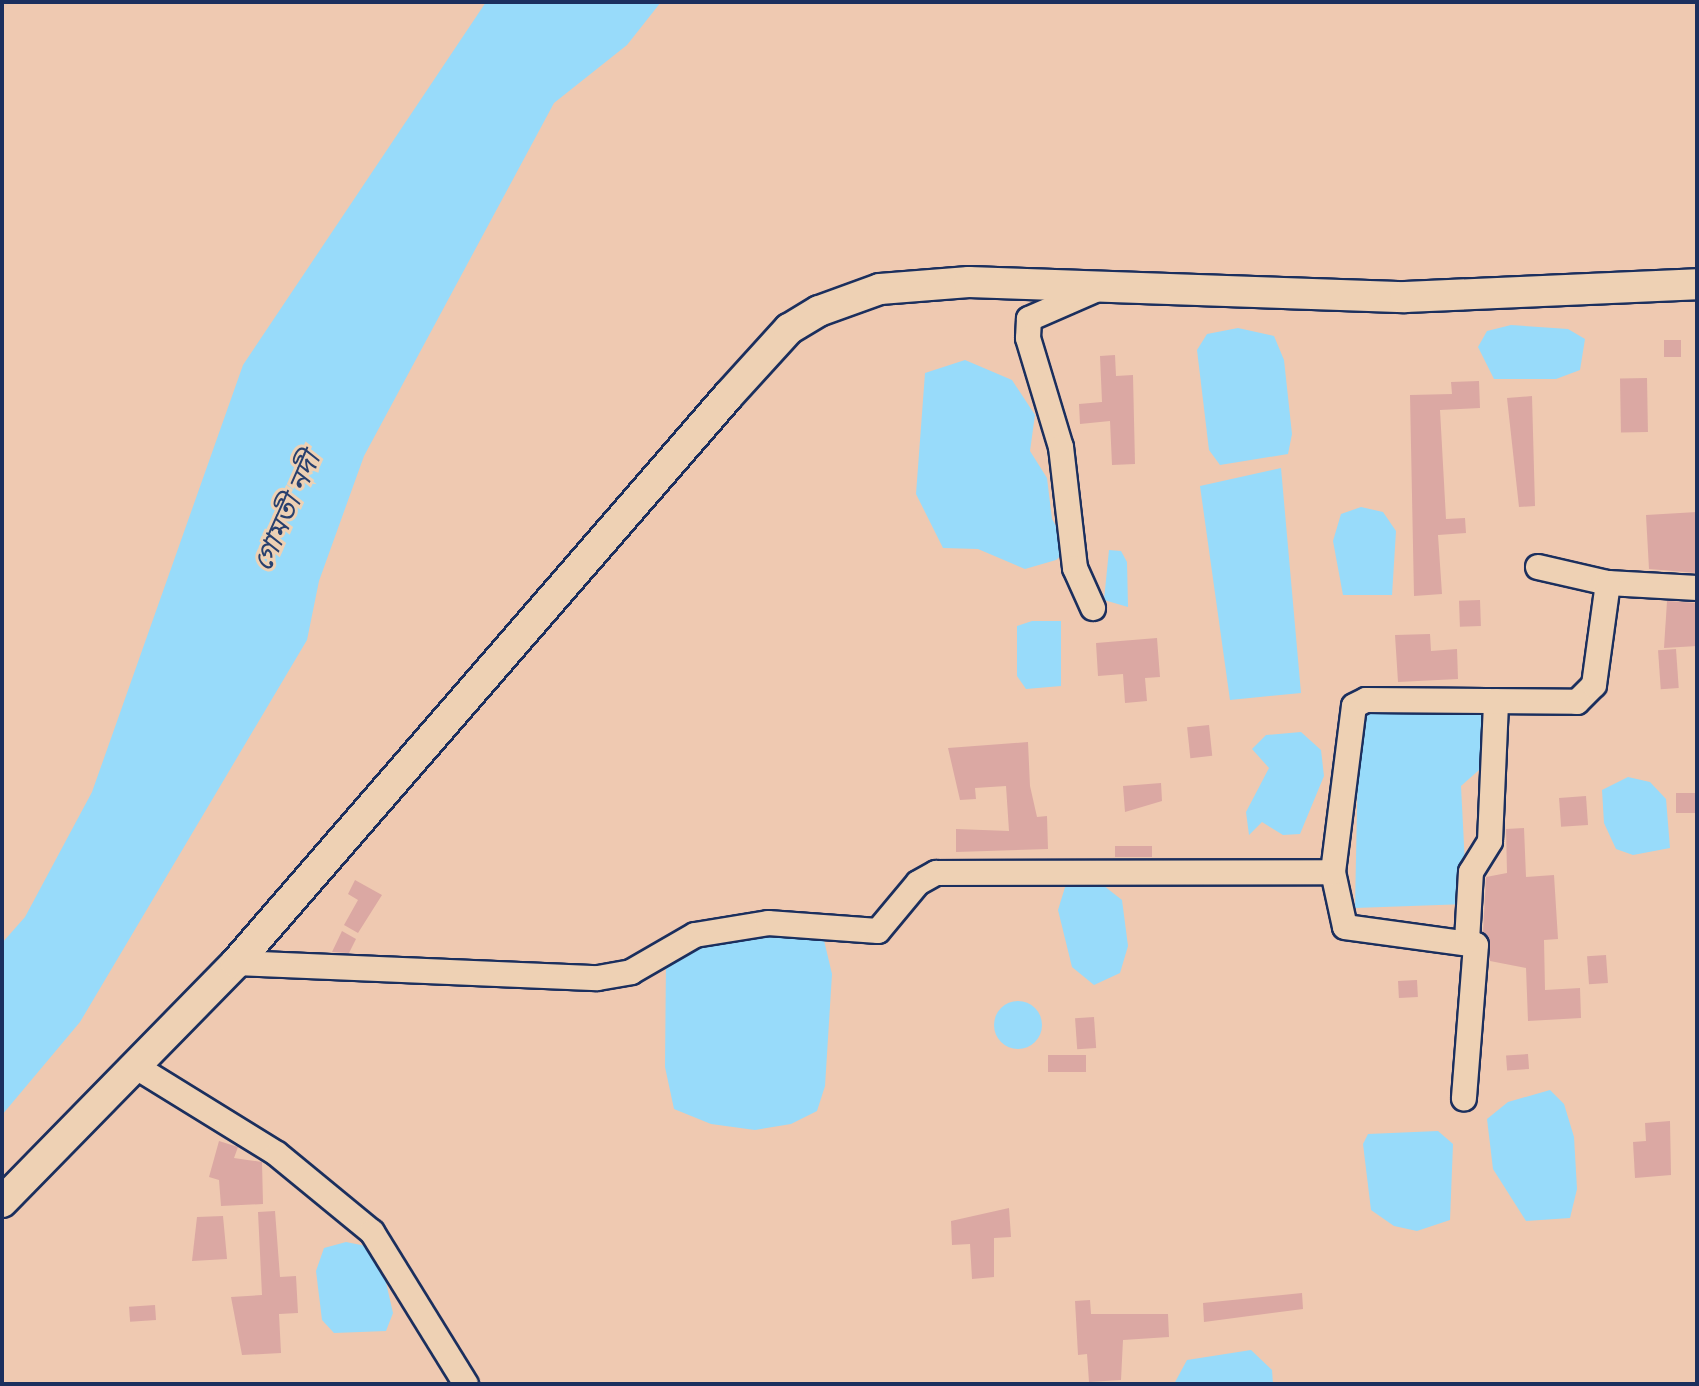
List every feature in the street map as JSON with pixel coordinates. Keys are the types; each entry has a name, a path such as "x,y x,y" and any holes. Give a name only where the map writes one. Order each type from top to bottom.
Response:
{"street":[{"path":"2,1202 138,1068 236,963 789,329 880,289 969,282 1093,291 1405,297 1697,284"},
{"path":"1093,291 1029,319 1028,338 1061,447 1075,568 1093,608"},
{"path":"1538,567 1608,583 1697,588"},
{"path":"1464,1099 1476,995 1476,945 1467,941 1362,935 1345,927 1333,872 1354,706 1496,701 1577,702 1588,695 1608,583"},
{"path":"1467,941 1471,872 1490,841 1496,701"},
{"path":"236,963 598,978 631,972 695,935 768,923 878,931 918,883 936,873 1333,872"},
{"path":"138,1068 277,1154 372,1232 466,1384"}],"water":[{"name":"গোমতী নদী","path":"486,2 661,2 627,45 554,103 364,456 319,581 307,640 80,1022 2,1115 2,943 25,917 92,792 243,365"},
{"path":"1511,325 1568,329 1585,339 1580,370 1556,379 1494,379 1478,347 1487,331"},
{"path":"1238,328 1274,336 1284,360 1292,434 1288,454 1220,465 1209,450 1197,350 1207,334"},
{"path":"965,360 1012,380 1035,415 1030,451 1047,478 1052,519 1069,548 1056,560 1025,569 978,549 943,548 916,494 925,373"},
{"path":"1281,468 1301,693 1230,700 1200,486"},
{"path":"1361,507 1383,512 1396,531 1392,595 1343,595 1333,541 1341,514"},
{"path":"1109,550 1121,551 1127,562 1128,607 1104,600"},
{"path":"1032,621 1061,621 1061,686 1026,689 1017,676 1017,626"},
{"path":"1487,705 1488,762 1461,786 1467,904 1355,908 1358,758 1368,709"},
{"path":"1301,732 1321,750 1324,776 1300,834 1283,835 1262,822 1249,835 1246,812 1269,768 1252,749 1266,735"},
{"path":"1628,777 1650,782 1666,799 1670,848 1633,855 1616,849 1604,823 1602,790"},
{"path":"1099,882 1122,900 1128,946 1120,973 1094,985 1072,967 1058,910 1066,884"},
{"path":"715,934 823,936 832,974 825,1086 817,1111 791,1124 755,1130 711,1124 674,1109 665,1067 666,962"},
{"path":"1018,1001 1035,1008 1042,1025 1035,1042 1018,1049 1001,1042 994,1025 1001,1008"},
{"path":"1550,1090 1564,1104 1574,1137 1577,1189 1570,1218 1526,1221 1493,1169 1487,1119 1508,1102"},
{"path":"1438,1131 1453,1144 1450,1220 1417,1231 1394,1226 1371,1210 1363,1144 1368,1134"},
{"path":"346,1242 366,1246 382,1265 393,1313 386,1331 334,1333 322,1320 316,1271 324,1248"},
{"path":"1251,1350 1272,1370 1273,1384 1174,1384 1187,1360"}],"building":[{"path":"1664,340 1681,340 1681,357 1664,357"},
{"path":"1115,355 1116,376 1133,375 1135,464 1112,465 1110,421 1080,424 1079,404 1102,402 1100,356"},
{"path":"1620,378 1647,378 1648,432 1621,432"},
{"path":"1479,381 1480,408 1440,410 1446,519 1465,518 1466,533 1438,535 1442,594 1414,596 1410,395 1452,394 1451,382"},
{"path":"1532,396 1535,506 1519,507 1507,398"},
{"path":"1697,512 1697,573 1649,569 1646,515"},
{"path":"1480,600 1481,626 1460,627 1459,601"},
{"path":"1667,601 1697,603 1697,646 1664,648"},
{"path":"1430,634 1431,651 1457,649 1458,679 1398,682 1395,635"},
{"path":"1157,638 1160,677 1145,678 1147,701 1125,703 1123,674 1098,676 1096,643"},
{"path":"1676,649 1679,688 1661,689 1658,650"},
{"path":"1209,725 1212,756 1190,758 1187,727"},
{"path":"1028,742 1030,786 1037,817 1047,816 1048,849 956,852 956,829 1009,831 1006,786 975,788 976,799 960,800 948,748"},
{"path":"1161,783 1162,801 1125,812 1123,786"},
{"path":"1676,793 1697,793 1697,813 1676,813"},
{"path":"1586,796 1588,825 1561,827 1559,798"},
{"path":"1524,828 1526,877 1554,875 1558,939 1544,940 1545,990 1580,988 1581,1018 1528,1021 1526,968 1490,961 1483,932 1486,877 1507,873 1506,829"},
{"path":"1115,846 1152,846 1152,857 1115,857"},
{"path":"355,880 382,895 358,933 344,925 358,900 348,894"},
{"path":"342,931 356,939 349,953 332,952"},
{"path":"1606,955 1608,983 1589,984 1587,956"},
{"path":"1417,980 1418,997 1399,998 1398,981"},
{"path":"1094,1017 1096,1048 1077,1049 1075,1018"},
{"path":"1528,1054 1529,1069 1507,1070 1506,1056"},
{"path":"1048,1055 1086,1055 1086,1072 1048,1072"},
{"path":"1670,1121 1671,1175 1635,1178 1633,1142 1646,1141 1645,1123"},
{"path":"219,1141 238,1147 234,1158 262,1162 263,1204 221,1206 219,1180 209,1177"},
{"path":"1009,1208 1011,1237 994,1238 994,1277 972,1279 970,1244 952,1245 951,1221"},
{"path":"275,1211 280,1277 296,1276 298,1313 279,1314 281,1353 242,1355 231,1297 262,1295 258,1212"},
{"path":"223,1216 227,1259 192,1261 197,1217"},
{"path":"1302,1293 1303,1309 1204,1322 1203,1303"},
{"path":"1090,1300 1091,1314 1168,1314 1169,1337 1123,1340 1121,1380 1089,1382 1087,1354 1078,1355 1075,1301"},
{"path":"155,1305 156,1320 130,1322 129,1307"}]}
